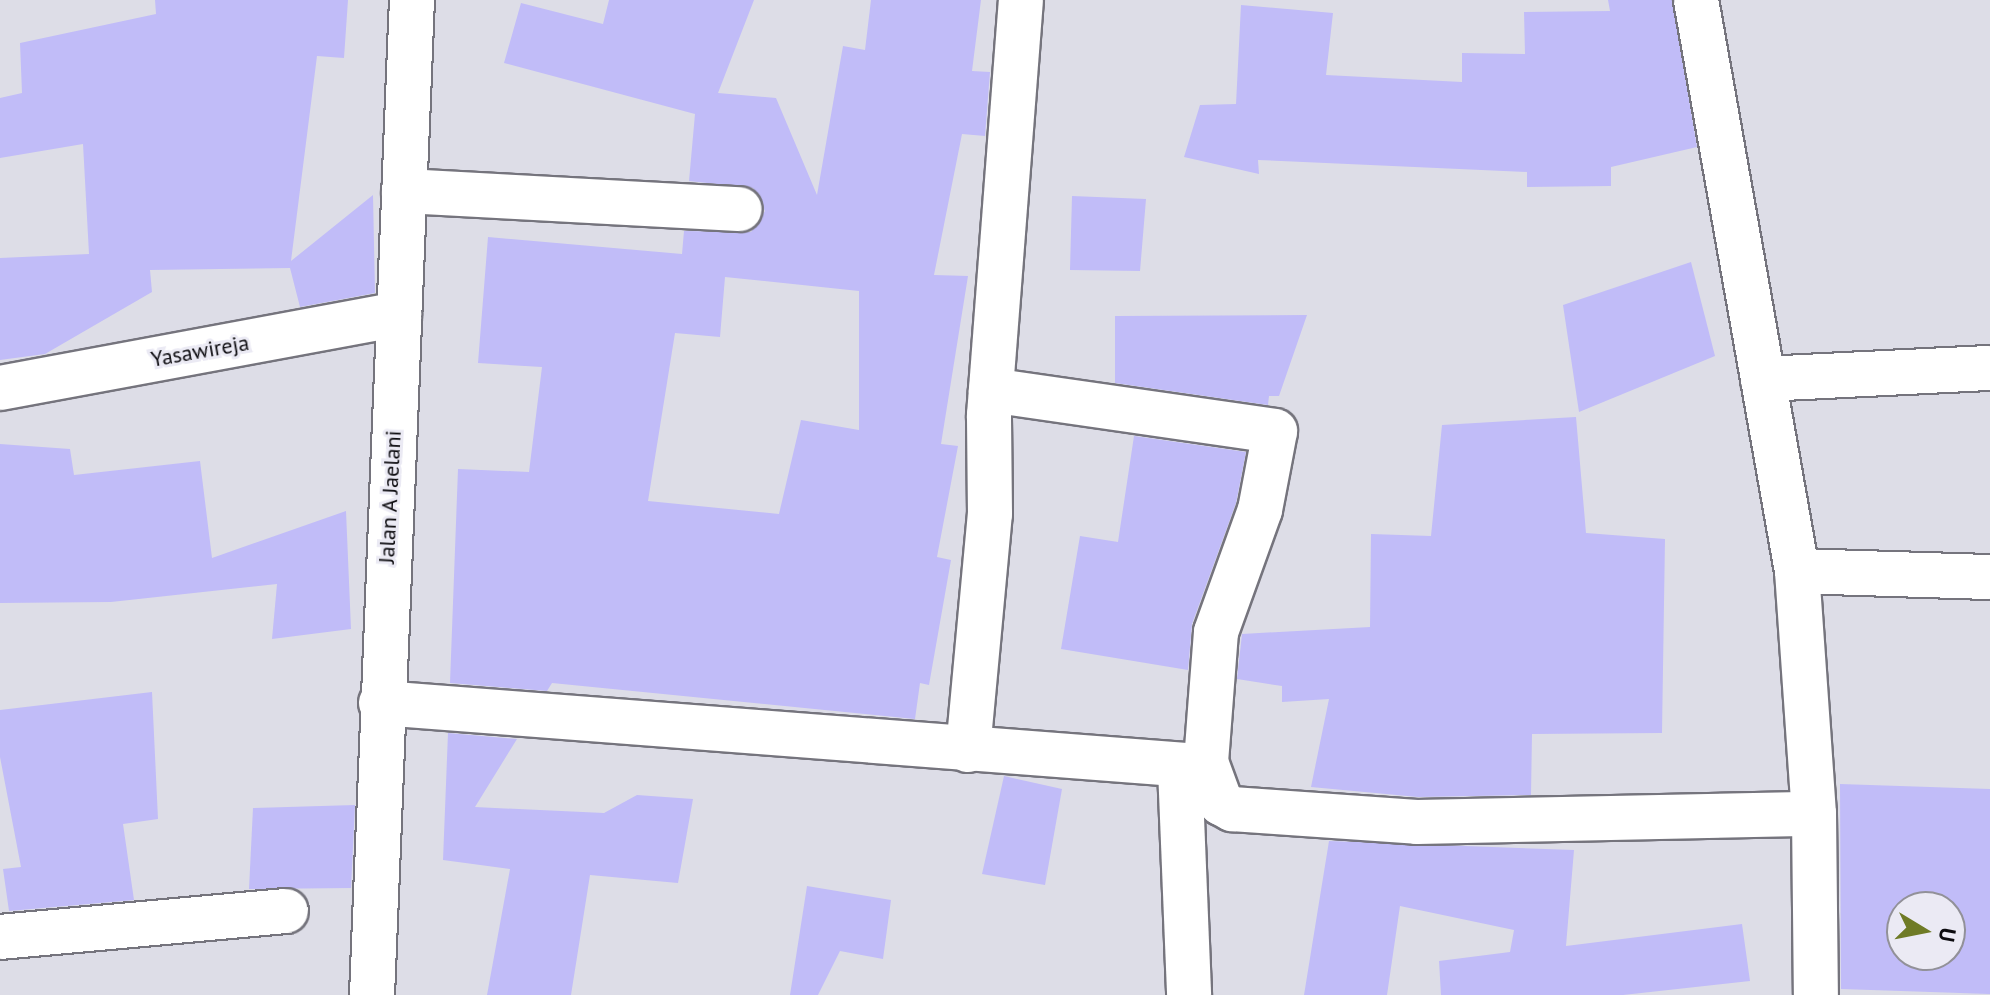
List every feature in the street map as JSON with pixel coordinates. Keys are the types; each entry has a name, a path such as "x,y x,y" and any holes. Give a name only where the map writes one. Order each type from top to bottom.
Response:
{"street":[{"name":"Jalan A Jaelani","path":"372,995 381,703 412,0"},
{"path":"968,750 990,514 991,390 1021,0"},
{"path":"1696,0 1797,571 1814,814 1816,995"},
{"path":"404,191 740,209"},
{"name":"Yasawireja","path":"0,388 399,314"},
{"path":"1763,379 1990,368"},
{"path":"991,390 1275,431 1260,510 1216,632 1193,765 1189,995"},
{"path":"1797,571 1990,577"},
{"path":"381,703 1193,765 1221,803 1232,809 1417,822 1814,814"},
{"path":"0,937 286,911"}],"building":[{"path":"155,0 348,0 344,58 317,56 291,261 373,195 375,293 300,307 290,268 150,270 152,292 45,354 0,360 0,258 89,254 83,144 0,158 0,98 22,93 20,43 156,14"},
{"path":"609,0 754,0 718,93 776,98 817,195 843,46 865,50 871,0 981,0 972,71 990,72 985,136 962,134 934,275 968,276 941,444 958,446 937,557 951,560 929,685 920,683 915,719 552,683 547,691 450,683 458,469 529,472 542,367 478,363 488,237 682,254 684,231 751,232 765,211 753,188 689,181 695,114 504,63 521,3 603,24","holes":["725,277 859,291 859,430 801,420 779,514 648,501 675,333 720,337"]},
{"path":"1608,0 1672,0 1697,147 1611,167 1611,186 1527,187 1527,172 1258,160 1259,174 1184,157 1200,105 1236,104 1241,5 1333,13 1326,75 1462,82 1462,53 1525,54 1524,12 1610,11"},
{"path":"1072,196 1146,199 1140,271 1070,270"},
{"path":"1691,262 1715,356 1579,412 1563,305"},
{"path":"1307,315 1279,396 1269,396 1268,405 1115,383 1115,316"},
{"path":"1576,417 1586,533 1665,539 1662,733 1532,734 1531,795 1418,797 1311,787 1329,699 1282,702 1282,686 1237,679 1242,634 1370,627 1371,534 1431,536 1442,425"},
{"path":"1134,436 1246,452 1236,503 1192,624 1188,670 1061,649 1080,536 1118,542"},
{"path":"0,444 70,449 74,475 200,461 212,558 346,511 351,629 272,639 277,584 111,602 0,603"},
{"path":"152,692 158,819 123,824 134,900 9,911 3,869 21,867 0,757 0,710"},
{"path":"448,733 517,739 475,807 604,813 637,795 693,799 678,883 590,875 571,995 487,995 510,869 443,860"},
{"path":"1004,776 1062,789 1045,885 982,874"},
{"path":"1840,784 1990,789 1990,994 1841,989"},
{"path":"355,805 351,888 249,889 253,808"},
{"path":"1329,841 1574,850 1566,946 1742,924 1750,981 1623,995 1441,995 1439,961 1510,952 1514,930 1400,906 1387,995 1304,995"},
{"path":"807,886 891,900 883,959 840,951 818,995 790,995"}]}
